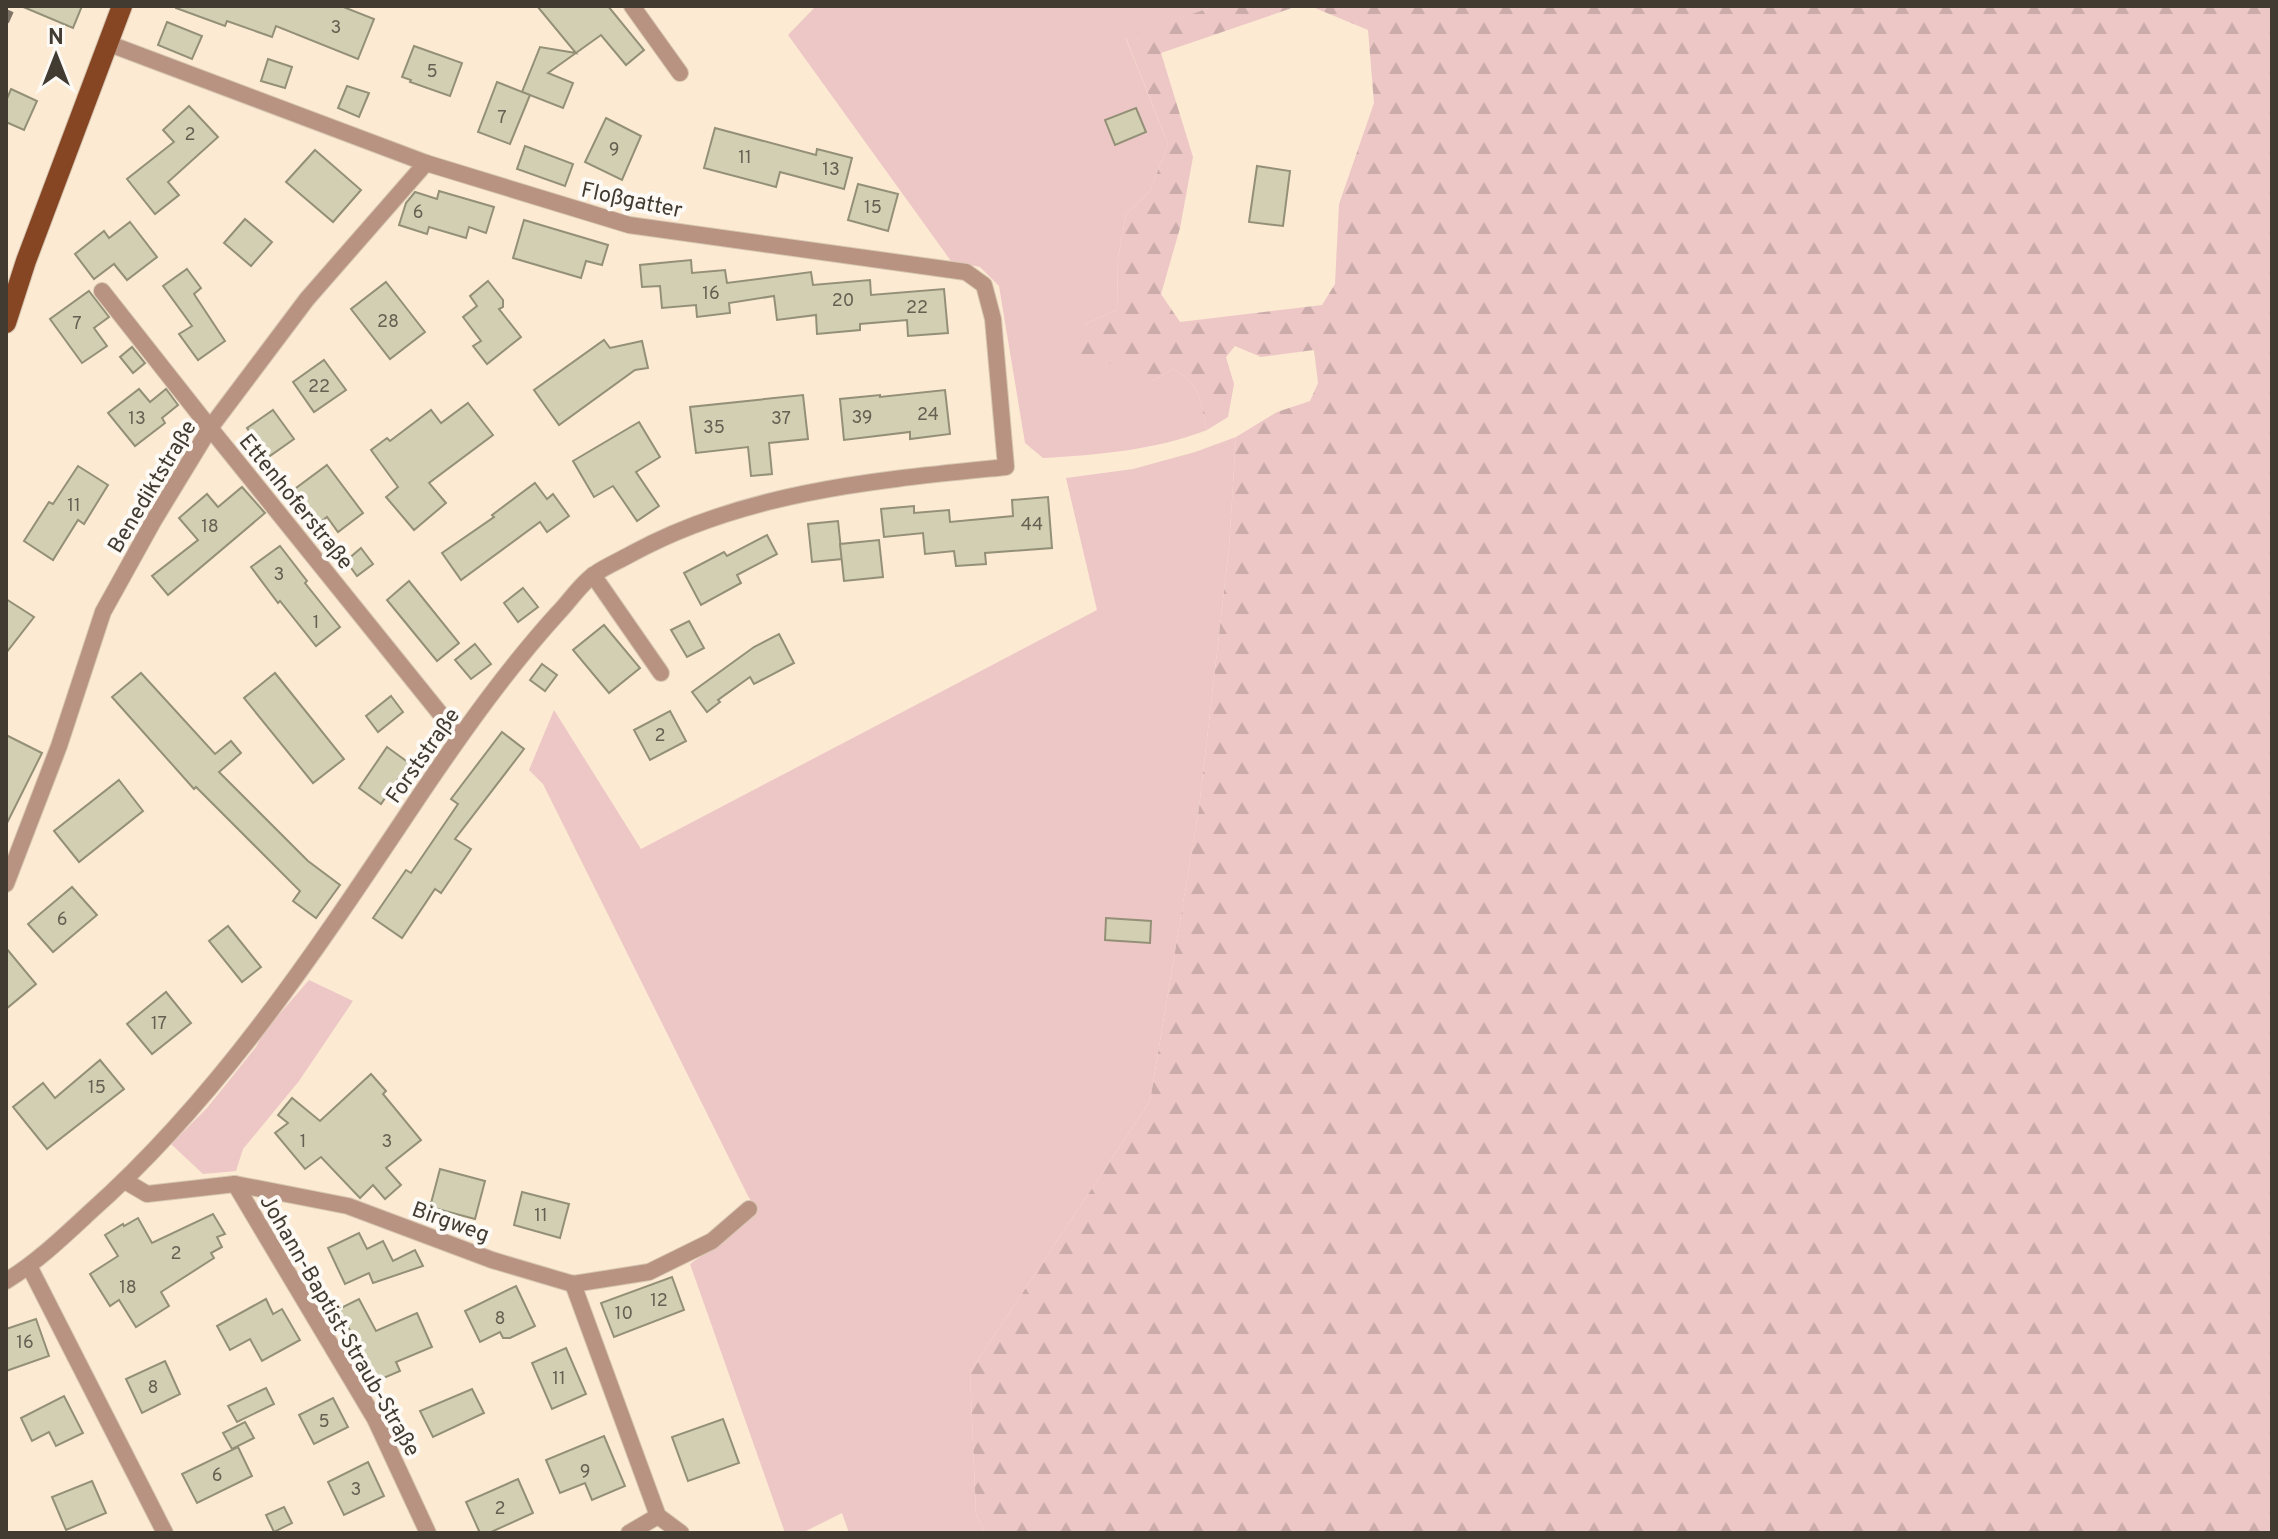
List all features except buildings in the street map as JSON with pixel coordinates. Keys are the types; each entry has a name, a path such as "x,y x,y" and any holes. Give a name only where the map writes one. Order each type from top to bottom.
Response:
{"main road":[{"path":"6,323 26,261 122,6"}],"street":[{"path":"632,6 680,73"},
{"name":"Floßgatter","path":"107,43 426,163 629,225 966,272 984,285 993,319 1006,467"},
{"name":"Benediktstraße","path":"6,884 59,746 103,612 154,520 210,428 307,299 426,163"},
{"name":"Ettenhoferstraße","path":"102,291 459,737"},
{"name":"Forststraße","path":"6,1281 29,1266 125,1181 202,1096 275,1007 459,737 542,630 593,575 663,537 755,504 875,481 1006,467"},
{"path":"593,575 661,673"},
{"name":"Birgweg","path":"125,1181 147,1194 235,1184 348,1206 492,1260 573,1284 649,1272 712,1241 749,1209"},
{"name":"Johann-Baptist-Straub-Straße","path":"235,1184 375,1419 428,1533"},
{"path":"29,1266 165,1533"},
{"path":"573,1284 658,1516 681,1533"},
{"path":"629,1533 658,1516"}],"green space":[{"path":"816,6 1214,6 1126,39 1168,144 1150,191 1126,214 1118,259 1117,310 1085,324 1113,363 1153,381 1173,369 1189,380 1201,402 1207,430 1147,447 1063,457 1043,458 1025,443 999,286 980,267 951,261 788,35"},
{"path":"1214,6 1298,6 1161,53 1193,157 1180,228 1161,294 1180,322 1322,305 1335,284 1339,204 1374,103 1368,30 1310,6 2272,6 2272,1533 985,1533 976,1514 970,1372 1150,1101 1199,808 1229,548 1236,437 1277,412 1310,401 1318,383 1314,350 1261,357 1235,346 1226,357 1234,384 1228,417 1207,430 1198,394 1182,374 1173,369 1153,381 1122,377 1113,363 1083,365 1075,344 1085,324 1117,310 1118,259 1126,214 1150,191 1168,144 1126,38"},
{"path":"1236,437 1229,548 1199,808 1150,1101 970,1372 976,1514 985,1533 849,1533 842,1513 802,1533 785,1533 690,1264 756,1209 543,784 529,770 554,710 641,849 1097,610 1066,478 1133,469"},
{"path":"309,980 353,1001 299,1081 243,1149 236,1171 203,1174 171,1144 207,1108 256,1047 264,1032"}],"railway":[{"path":"6,22 13,6"}]}
